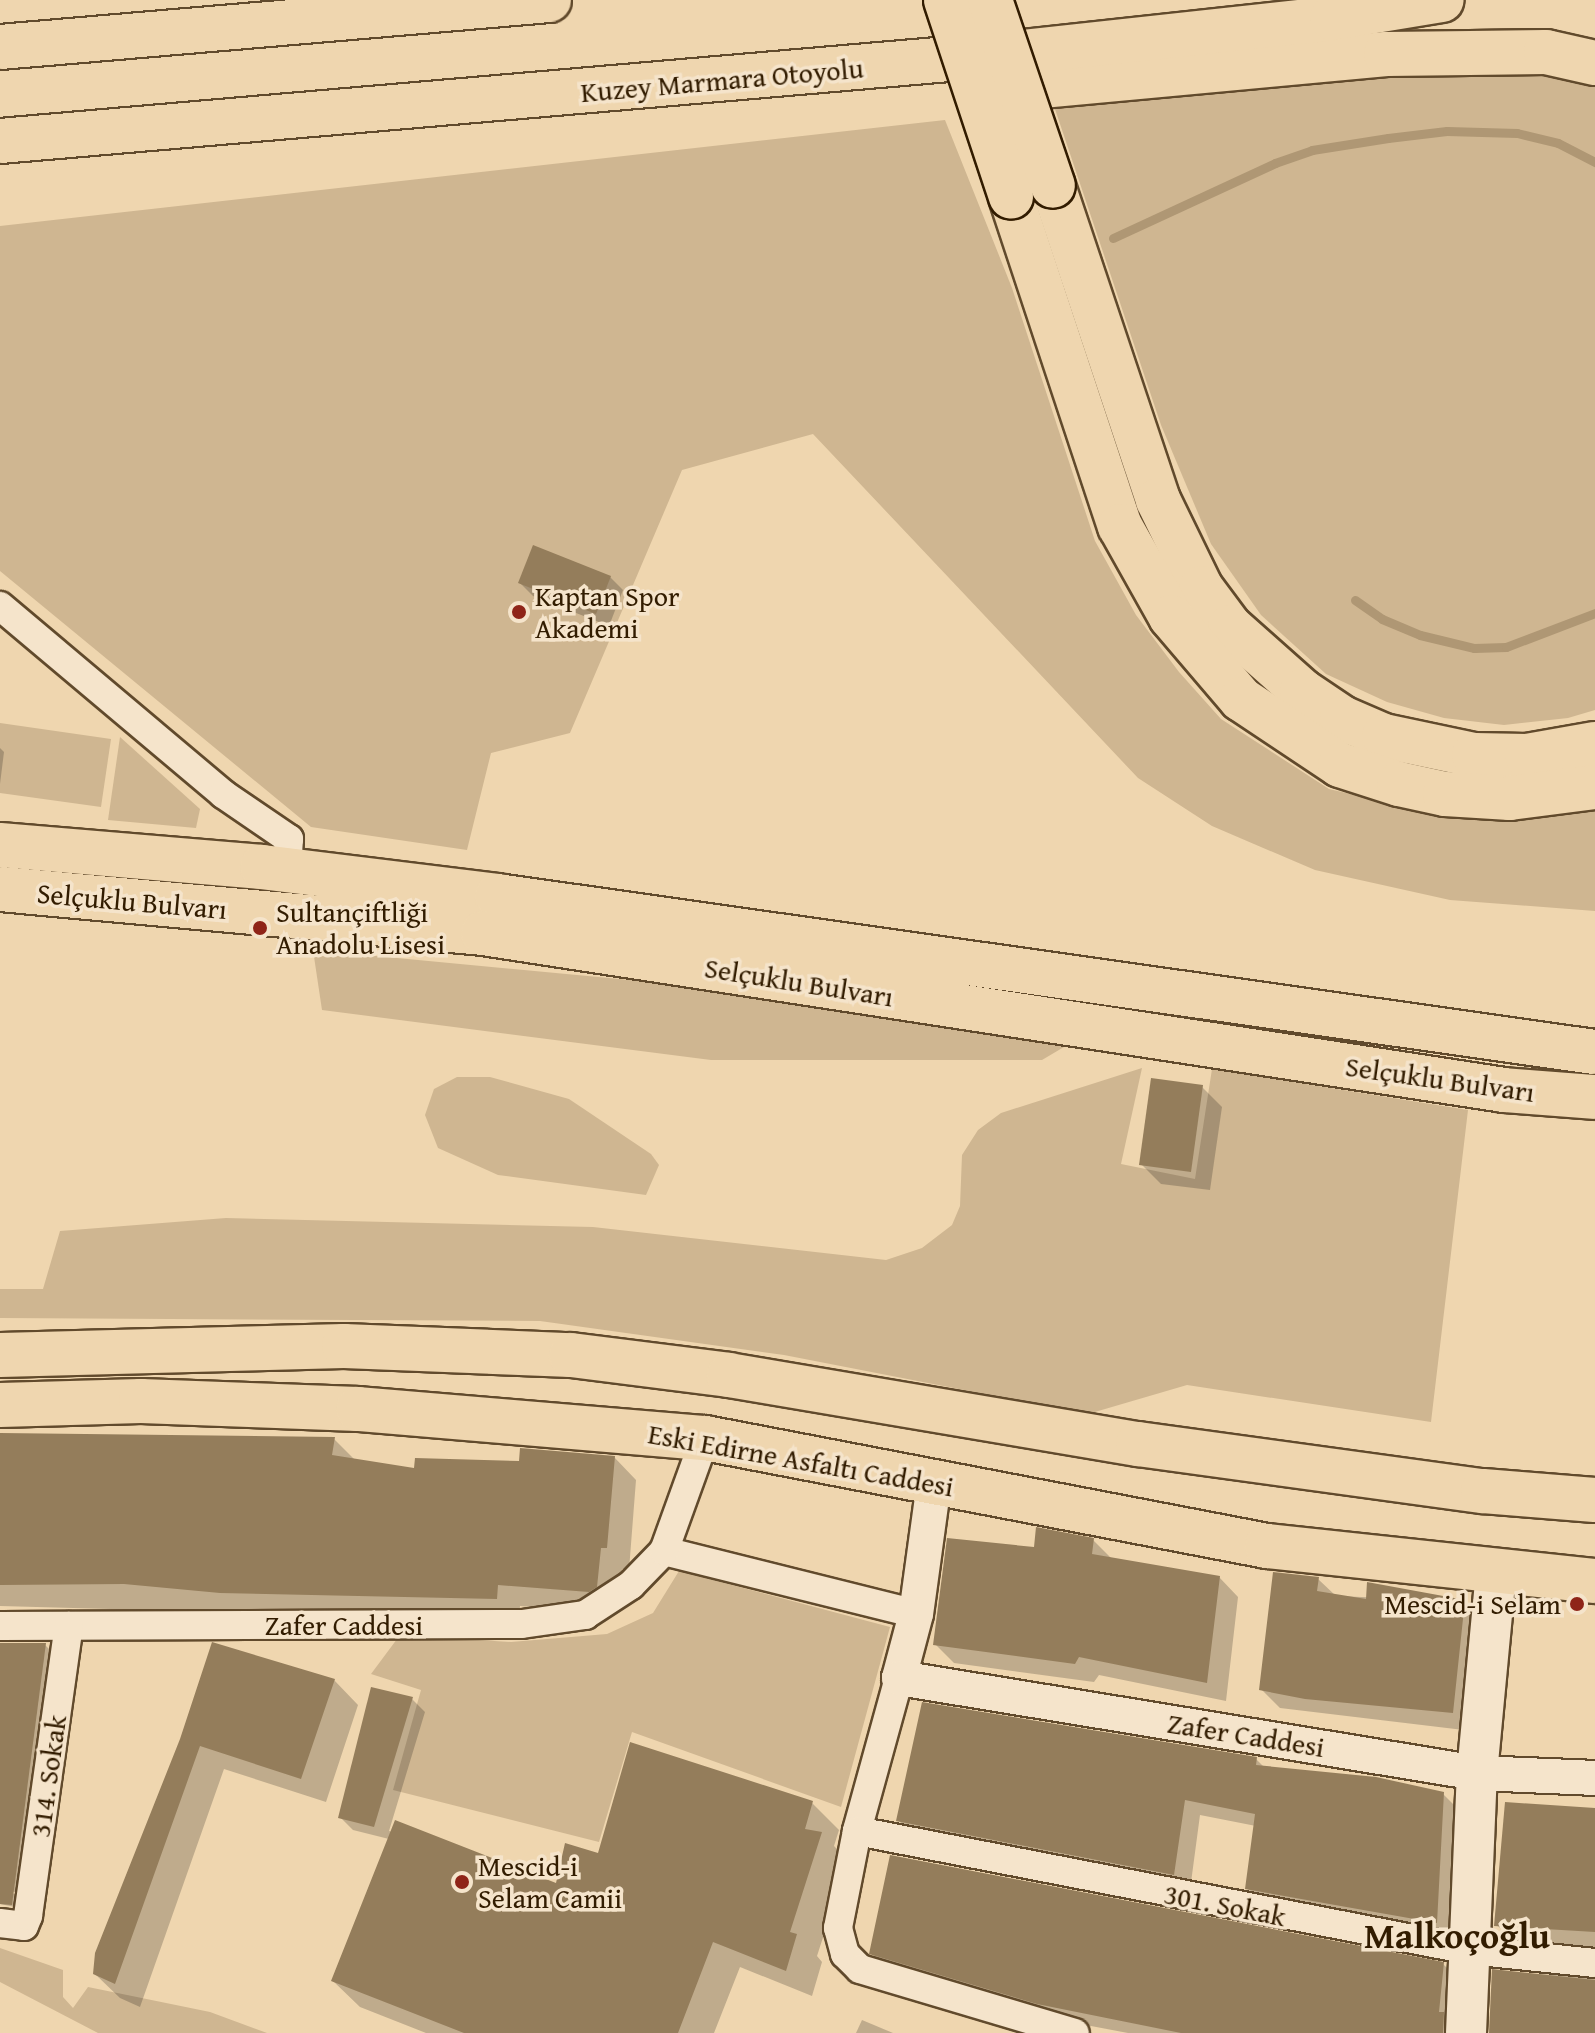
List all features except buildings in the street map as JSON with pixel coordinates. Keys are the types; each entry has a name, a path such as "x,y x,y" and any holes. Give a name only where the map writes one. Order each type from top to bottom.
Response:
{"main road":[{"path":"0,47 549,0"},
{"path":"946,0 1120,526 1171,617 1241,699 1340,765 1399,784 1445,794 1510,798 1595,787"},
{"path":"990,0 1158,500 1201,588 1230,627 1302,691 1342,718 1384,736 1474,755 1527,756 1595,744"},
{"name":"Kuzey Marmara Otoyolu","path":"0,141 881,66 1317,20 1442,0"},
{"path":"881,66 1009,89 1386,54 1546,52 1595,63"},
{"name":"Selçuklu Bulvarı","path":"0,845 287,870 1135,983 1389,1026 1595,1052"},
{"name":"Selçuklu Bulvarı","path":"0,889 483,933 1504,1090 1595,1097"},
{"path":"0,1355 328,1346 571,1355 760,1380 1138,1444 1576,1498"},
{"name":"Eski Edirne Asfaltı Caddesi","path":"0,1405 141,1401 358,1409 705,1438 1267,1546 1496,1573 1595,1581"},
{"path":"1466,2033 1477,1773 1496,1573"}],"street":[{"path":"0,606 223,794 289,839 287,870"},
{"name":"Zafer Caddesi","path":"0,1626 522,1624 585,1615 631,1585 664,1551 705,1438"},
{"path":"934,1483 916,1614 857,1831 838,1928 845,1954 860,1969 1075,2033"},
{"path":"664,1551 916,1614"},
{"name":"314. Sokak","path":"12,1924 69,1626"},
{"name":"Zafer Caddesi","path":"899,1678 1477,1773 1595,1778"},
{"name":"301. Sokak","path":"857,1831 1469,1950 1595,1963"}],"shaded area":[{"path":"1452,64 1575,77 1595,86 1595,710 1568,718 1504,725 1444,718 1387,702 1326,674 1261,615 1211,544 1161,425 1055,109"},
{"path":"945,120 1012,288 1095,541 1136,615 1179,672 1221,719 1329,789 1428,812 1532,818 1595,806 1595,911 1450,900 1315,870 1212,826 1138,778 813,434 682,470 570,733 491,753 467,850 311,827 0,571 0,226"},
{"path":"0,723 111,739 101,807 0,793"},
{"path":"120,737 200,809 196,828 108,820"},
{"path":"313,950 683,985 1069,1044 1042,1060 711,1060 322,1010"},
{"path":"1142,1068 1121,1164 1195,1179 1212,1069 1468,1110 1431,1422 1187,1385 1088,1414 784,1355 540,1321 0,1318 0,1289 43,1289 60,1231 226,1218 593,1227 886,1260 922,1248 952,1225 960,1206 962,1155 978,1130 1001,1113"},
{"path":"457,1077 490,1077 569,1099 651,1154 659,1165 646,1195 498,1175 438,1148 425,1115 434,1089"},
{"path":"679,1571 890,1627 841,1807 632,1732 599,1842 393,1790 421,1690 371,1674 400,1635 511,1642 607,1634 653,1613"},
{"path":"0,1948 63,1970 63,1997 73,2008 88,1987 210,2012 267,2033 98,2033 0,1982"}],"waterway":[{"path":"1113,238 1275,163 1312,150 1388,138 1447,131 1517,133 1558,143 1595,162"},
{"path":"1355,600 1382,619 1420,635 1474,648 1506,647 1595,613"}],"place":[{"name":"Kaptan Spor Akademi","path":"519,612"},
{"name":"Sultançiftliği Anadolu Lisesi","path":"260,928"},
{"name":"Mescid-i Selam","path":"1577,1604"},
{"name":"Mescid-i Selam Camii","path":"462,1882"}],"district":[{"name":"Malkoçoğlu","path":"1457,1935"}]}
